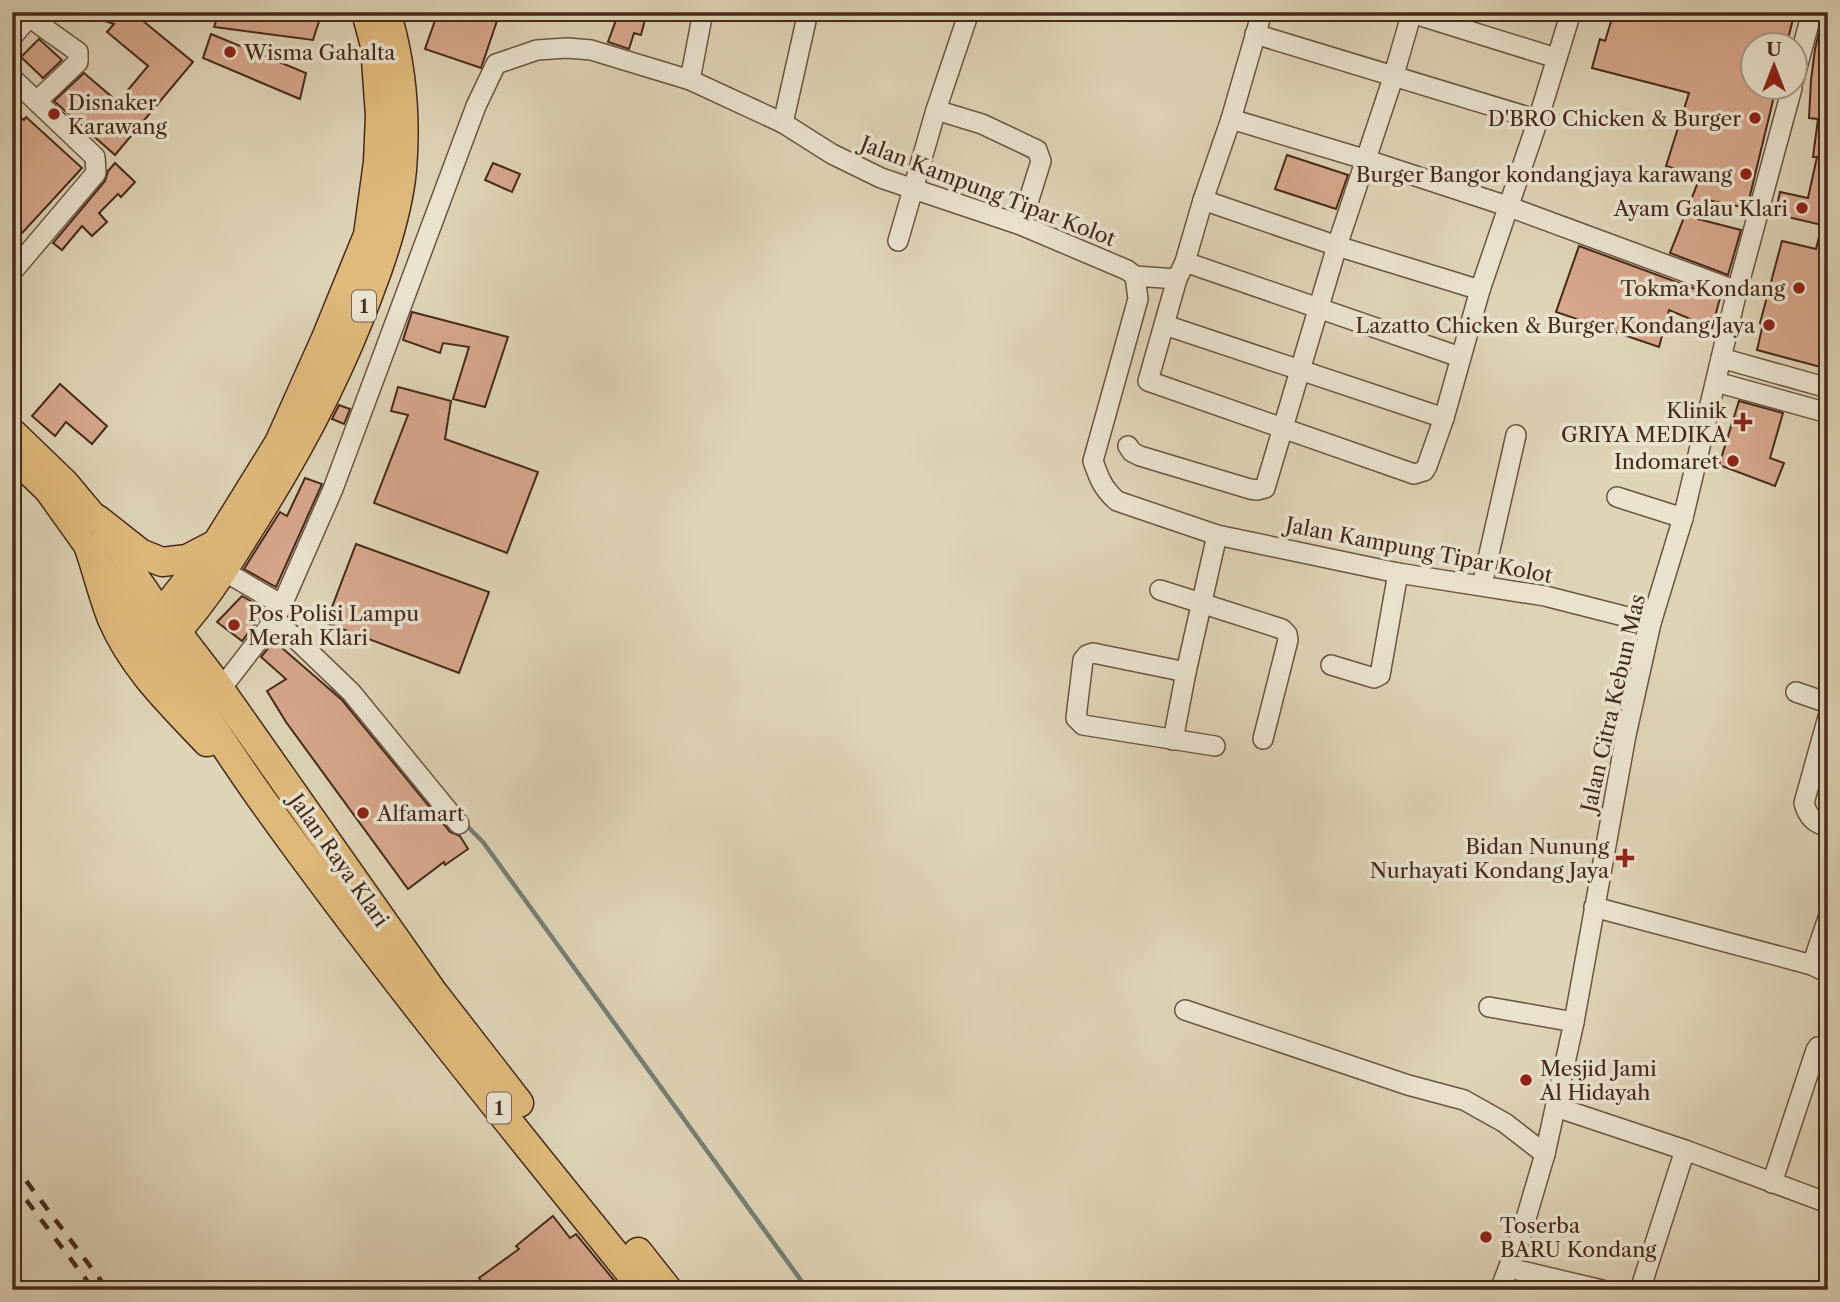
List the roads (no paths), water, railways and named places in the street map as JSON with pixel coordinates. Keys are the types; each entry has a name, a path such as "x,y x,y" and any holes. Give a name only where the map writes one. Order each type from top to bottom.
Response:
{"highway":[{"name":"1","path":"220,557 279,443 331,327 368,235 379,162 380,116 375,46 366,12"},
{"name":"1","path":"161,630 291,464 341,366 381,263 402,171 399,72 386,12"},
{"path":"97,519 140,553 162,562 220,557 206,610 204,640 216,684"},
{"path":"89,548 113,620 134,658 160,693 264,802"},
{"name":"Jalan Raya Klari","path":"161,630 216,684 432,991 668,1290"},
{"name":"Jalan Raya Klari","path":"161,630 264,802 435,1030 643,1290"}],"main road":[{"name":"Jalan Raya Klari","path":"12,430 66,482 97,519 161,630"},
{"name":"Jalan Raya Klari","path":"12,457 47,491 89,548 161,630"}],"street":[{"path":"690,80 703,12"},
{"path":"783,123 808,12"},
{"path":"898,241 936,110 969,12"},
{"path":"1262,12 1148,381 1414,474 1424,471 1427,466 1444,418 1480,290 1538,120 1571,12"},
{"path":"1807,32 1812,12"},
{"path":"1128,446 1140,456 1257,490 1265,488 1364,159 1393,78 1410,13 1556,58"},
{"path":"12,37 22,15 78,52 78,62 38,100"},
{"path":"1255,34 1538,120"},
{"name":"Jalan Kampung Tipar Kolot","path":"216,684 279,612 333,489 476,106 496,64 537,50 567,48 591,50 690,80 783,123 832,154 881,178 1021,225 1135,276 1138,299 1093,461 1100,483 1117,500 1217,534 1398,573 1558,599 1651,623"},
{"path":"12,78 38,100 94,157 97,168 96,173 12,272"},
{"name":"Jalan Citra Kebun Mas","path":"1500,1290 1522,1232 1545,1154 1574,1022 1626,735 1651,623 1683,518 1737,291 1788,102"},
{"path":"936,110 982,124 1037,149 1041,161 1021,225"},
{"path":"1231,119 1507,206 1737,291"},
{"path":"1203,200 1337,246 1480,290"},
{"path":"1135,276 1181,270 1320,310 1460,357"},
{"path":"1165,325 1444,418"},
{"path":"1721,358 1828,388"},
{"path":"1716,382 1828,413"},
{"path":"1482,585 1516,435"},
{"path":"1617,496 1683,518"},
{"path":"1173,740 1217,534"},
{"path":"220,557 279,612 351,692 459,824"},
{"path":"1331,665 1374,678 1380,675 1398,573"},
{"path":"1160,590 1282,629 1287,634 1288,640 1264,738"},
{"path":"1186,672 1093,653 1087,655 1083,660 1076,718 1083,725 1215,746"},
{"path":"1796,692 1828,703"},
{"path":"1828,717 1804,803 1807,815 1817,824 1828,827"},
{"path":"1594,907 1820,969 1828,918"},
{"path":"1489,1007 1574,1022"},
{"path":"1185,1010 1464,1100 1505,1123 1545,1154"},
{"path":"1772,1183 1816,1050 1818,1047 1828,1049"},
{"path":"1556,1107 1685,1150 1828,1203"},
{"path":"1640,1290 1685,1150"},
{"path":"1508,1268 1602,1290"}],"waterway":[{"path":"332,687 350,706"},
{"path":"466,825 483,842 808,1290"}],"railway":[{"path":"12,1162 108,1290"},
{"path":"12,1181 94,1290"}],"place":[{"name":"Wisma Gahalta","path":"230,52"},
{"name":"Disnaker Karawang","path":"54,114"},
{"name":"D'BRO Chicken & Burger","path":"1755,118"},
{"name":"Burger Bangor kondangjaya karawang","path":"1746,174"},
{"name":"Ayam Galau Klari","path":"1802,208"},
{"name":"Tokma Kondang","path":"1799,288"},
{"name":"Lazatto Chicken & Burger Kondang Jaya","path":"1769,325"},
{"name":"Klinik GRIYA MEDIKA","path":"1743,422"},
{"name":"Indomaret","path":"1733,461"},
{"name":"Pos Polisi Lampu Merah Klari","path":"234,625"},
{"name":"Alfamart","path":"363,813"},
{"name":"Bidan Nunung Nurhayati Kondang Jaya","path":"1625,858"},
{"name":"Mesjid Jami Al Hidayah","path":"1526,1080"},
{"name":"Toserba BARU Kondang","path":"1486,1237"}]}
